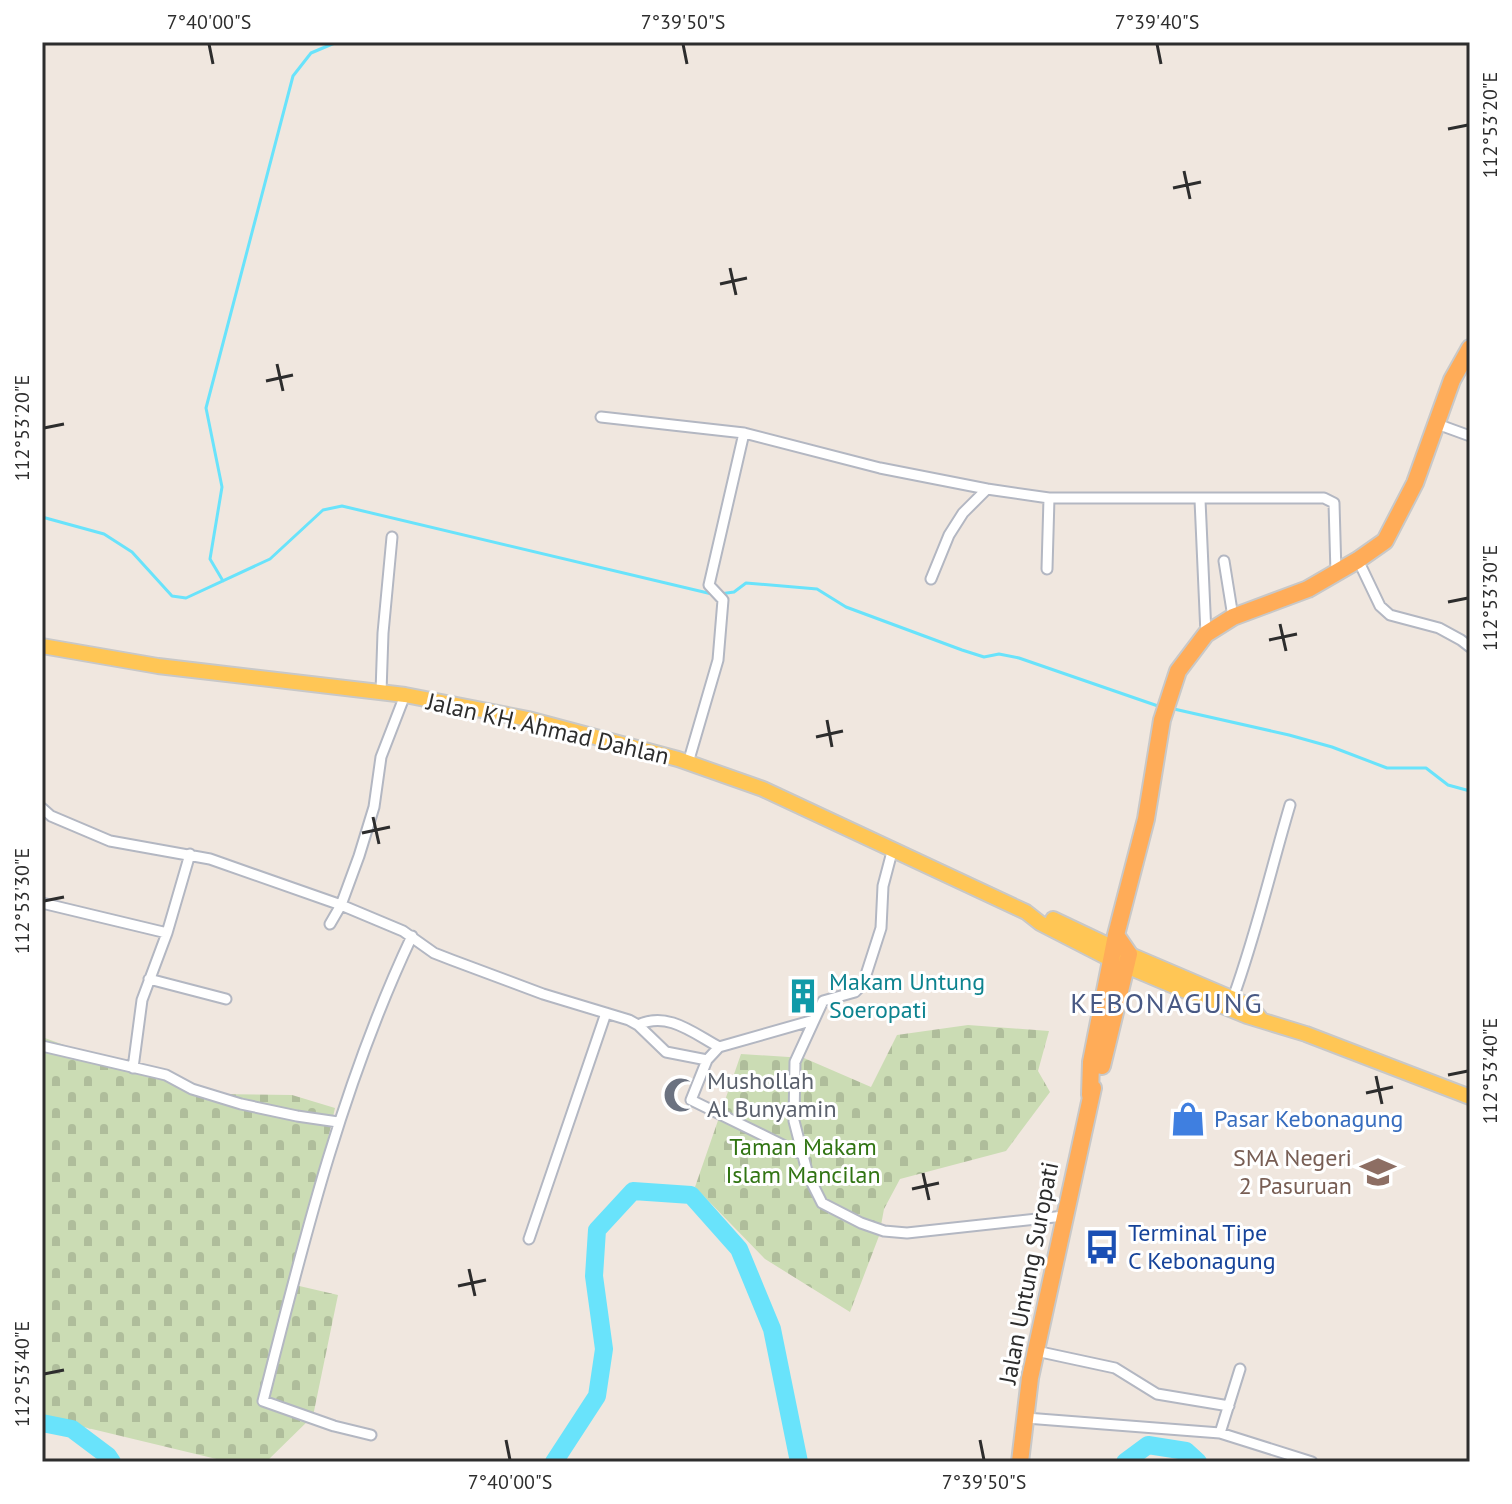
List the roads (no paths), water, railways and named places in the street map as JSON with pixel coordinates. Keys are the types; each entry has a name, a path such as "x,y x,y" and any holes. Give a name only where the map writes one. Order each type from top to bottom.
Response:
{"highway":[{"path":"1206,634 1233,617 1308,589 1385,541 1393,531 1415,483 1452,380 1470,348"},
{"path":"1452,380 1470,365"},
{"name":"Jalan Untung Suropati","path":"1020,1462 1030,1378 1090,1095 1102,1066 1119,953 1162,720 1178,671 1206,634"}],"main road":[{"name":"Jalan KH. Ahmad Dahlan","path":"42,646 144,664 405,695 528,719 688,763 763,789 1026,912 1043,914 1119,953"},
{"path":"1119,953 1233,998 1250,1006 1260,1018"},
{"path":"1119,953 1233,1010 1470,1097"}],"street":[{"path":"601,417 744,433 880,468 1049,498 1329,499 1334,503 1335,512 1336,573"},
{"path":"1437,424 1470,436"},
{"path":"688,763 718,660 718,595 709,585 744,433"},
{"path":"931,579 949,535 963,513 987,489"},
{"path":"1047,569 1049,498"},
{"path":"1200,500 1206,634"},
{"path":"381,692 392,537"},
{"path":"1358,560 1380,606 1390,615 1439,628 1470,647"},
{"path":"1224,561 1233,617"},
{"path":"330,924 341,905 374,807 376,779 385,746 405,695"},
{"path":"1233,998 1251,950 1261,901 1290,805"},
{"path":"42,808 51,816 110,841 190,854 341,905 412,936 434,953 638,1025 666,1052 707,1060"},
{"path":"893,848 883,886 881,928 863,984 855,992 823,1001 795,1062 794,1121 808,1175 822,1203 884,1231 907,1233 962,1229 1064,1216"},
{"path":"133,1068 142,1000 167,933 190,854"},
{"path":"42,903 167,933"},
{"path":"371,1435 334,1426 263,1401 338,1122 383,996 412,936"},
{"path":"149,979 226,999"},
{"path":"529,1239 606,1013"},
{"path":"638,1025 653,1018 670,1021 719,1047"},
{"path":"803,1155 691,1100 707,1060 719,1047 814,1020"},
{"path":"42,1046 166,1075 213,1097 338,1122"},
{"path":"1036,1351 1115,1368 1157,1394 1229,1406"},
{"path":"1220,1433 1240,1369"},
{"path":"1026,1418 1220,1433 1312,1462"}],"waterway":[{"path":"223,581 210,559 222,487 206,408 293,76 311,53 337,42"},
{"path":"42,517 104,534 132,552 172,596 186,598 270,559 323,510 342,506 712,594"},
{"path":"720,594 734,592 746,583 817,589 846,607 962,650 984,657 999,654 1019,658 1158,706"},
{"path":"1174,709 1289,735 1387,768 1426,768 1448,785 1470,791"},
{"path":"554,1462 597,1396 604,1349 594,1276 597,1230 633,1191 691,1195 739,1249 772,1329 799,1462"},
{"path":"42,1423 72,1429 112,1462"},
{"path":"1125,1462 1148,1445 1186,1451 1198,1462"}],"place":[{"name":"Makam Untung Soeropati","path":"803,996"},
{"name":"Mushollah Al Bunyamin","path":"681,1095"},
{"name":"Pasar Kebonagung","path":"1188,1119"},
{"name":"SMA Negeri 2 Pasuruan","path":"1378,1172"},
{"name":"Terminal Tipe C Kebonagung","path":"1102,1247"}],"district":[{"name":"KEBONAGUNG","path":"1167,1003"}],"park label":[{"name":"Taman Makam Islam Mancilan","path":"803,1161"}]}
